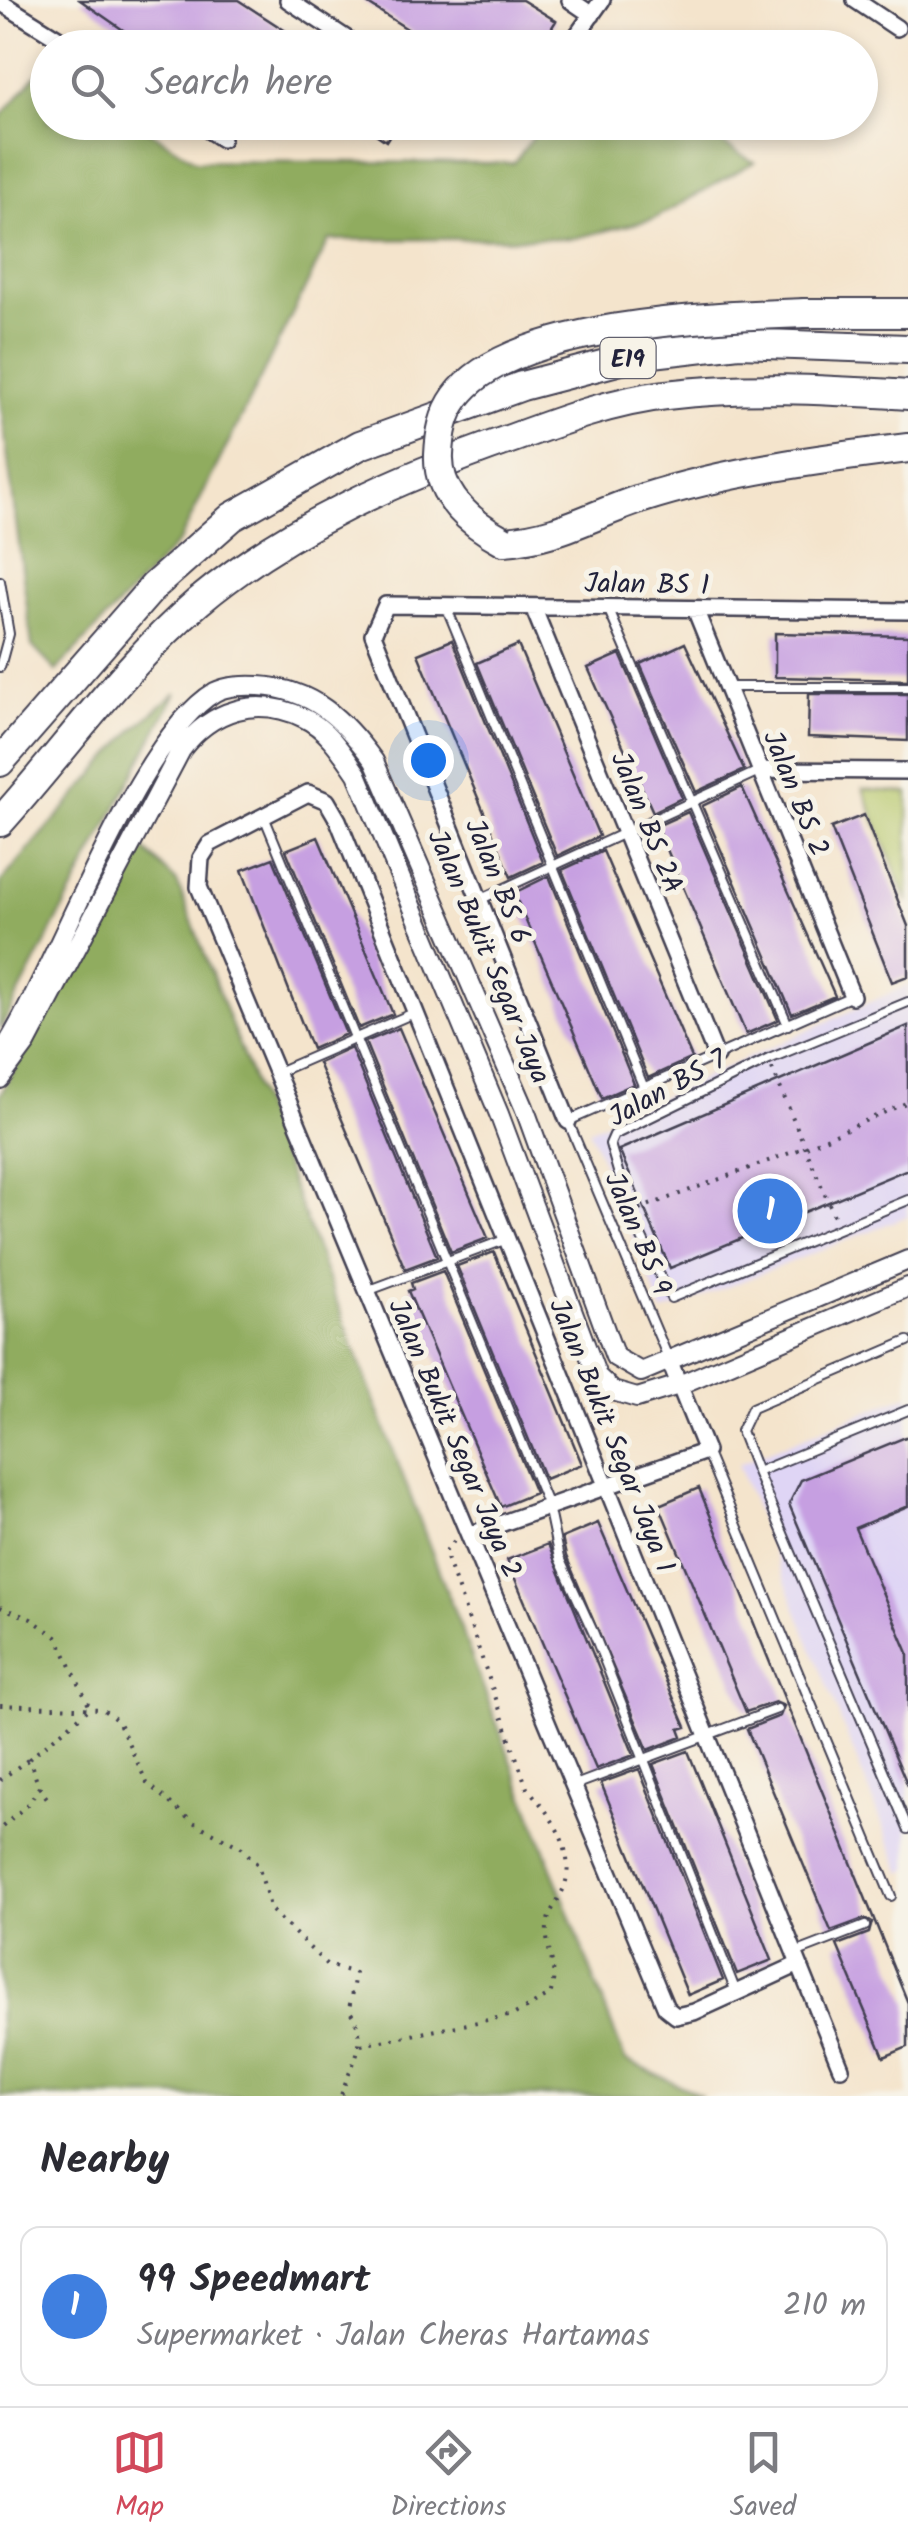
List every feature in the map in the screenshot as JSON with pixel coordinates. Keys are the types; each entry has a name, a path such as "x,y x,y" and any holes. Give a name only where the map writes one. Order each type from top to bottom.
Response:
{"highway":[{"path":"908,314 674,317 612,327 530,352 485,372 457,396 442,425 438,461 452,498 472,524 504,540 543,538 643,498 758,470 908,448"},
{"name":"E19","path":"0,762 154,586 232,516 360,445 522,386 644,354 739,344 908,349"},
{"name":"E19","path":"0,822 148,652 197,604 298,531 373,493 569,418 662,395 764,386 908,395"}],"street":[{"path":"288,0 334,30"},
{"path":"570,0 592,15"},
{"path":"581,30 602,0"},
{"path":"855,0 897,28"},
{"path":"0,2 45,30"},
{"name":"Jalan BS 1","path":"386,605 908,611"},
{"name":"Jalan BS 6","path":"386,605 372,634 568,1121"},
{"name":"Jalan BS 2A","path":"533,607 716,1056"},
{"name":"Jalan BS 2","path":"695,609 852,996"},
{"name":"Jalan Bukit Segar Jaya","path":"0,1056 164,741 216,691 247,685 282,688 316,701 348,726 374,762 399,812 524,1106 615,1357 640,1372 670,1362"},
{"name":"Jalan Bukit Segar Jaya","path":"0,1080 26,1044 164,779 199,726 227,710 269,709 305,718 336,744 375,816 499,1114 597,1376 613,1391 638,1398 679,1386"},
{"path":"761,770 908,771"},
{"name":"Jalan Bukit Segar Jaya 1","path":"263,814 308,793 326,801 338,820 841,2068"},
{"name":"Jalan Bukit Segar Jaya 2","path":"263,814 210,844 201,858 200,888 666,2008 676,2016 736,1992"},
{"path":"469,1535 706,1451 670,1362 908,1260"},
{"path":"679,1386 908,1288"},
{"path":"736,1992 797,1958"}],"lane":[{"path":"0,582 9,634 0,667"},
{"path":"446,606 644,1088"},
{"path":"608,608 788,1025"},
{"path":"727,688 908,687"},
{"path":"479,900 626,836 761,770"},
{"path":"263,814 548,1506 559,1558 594,1634 736,1992"},
{"path":"568,1121 852,996"},
{"name":"Jalan BS 7","path":"838,1225 680,1298 665,1292 630,1213 610,1153 614,1135 768,1059 908,1002"},
{"path":"276,1072 416,1012"},
{"name":"Jalan BS 9","path":"568,1121 670,1362"},
{"path":"838,1225 908,1200"},
{"path":"368,1291 508,1239"},
{"path":"908,1341 752,1408 741,1432 908,1829"},
{"path":"756,1472 908,1410"},
{"path":"706,1451 891,1896"},
{"path":"574,1786 777,1708"},
{"path":"797,1958 865,1926"}],"path":[{"path":"768,1059 838,1225"},
{"path":"630,1213 806,1147 908,1102"},
{"path":"361,2046 513,2015 550,1995 557,1974 546,1930 550,1910 563,1891 568,1862 553,1815 527,1788 445,1552 454,1540 469,1535"},
{"path":"0,1607 31,1620 58,1638 90,1708"},
{"path":"0,1706 90,1708 102,1710 118,1721 147,1782 191,1822 242,1848 258,1865 272,1910 327,1965 355,1973 349,2010 356,2020 361,2046 341,2096"},
{"path":"0,1780 90,1708"},
{"path":"29,1759 47,1798"},
{"path":"0,1828 30,1802 39,1787"}],"shaded area":[{"path":"908,985 908,1216 663,1312 589,1130"},
{"path":"908,1395 908,1870 902,1873 738,1464"}],"green space":[{"path":"30,82 30,140 163,140 196,161 514,163 531,140 716,140 754,162 654,219 575,238 329,240 180,540 56,671 32,646 0,398 0,118"},
{"path":"176,693 0,1030 0,883 134,729"},
{"path":"863,789 908,793 908,903"},
{"path":"142,847 177,882 625,2060 702,2096 0,2096 0,1095"}],"building":[{"path":"80,0 238,0 284,30 123,30"},
{"path":"362,0 522,0 556,21 550,30 409,30"},
{"path":"775,633 908,636 908,680 775,677"},
{"path":"452,640 543,862 511,877 418,654"},
{"path":"685,643 744,770 696,792 640,664"},
{"path":"518,645 599,836 557,856 477,663"},
{"path":"620,654 682,798 653,812 588,668"},
{"path":"809,694 908,694 908,741 808,737"},
{"path":"742,787 835,996 792,1014 702,806"},
{"path":"688,812 778,1020 746,1034 659,831 659,825"},
{"path":"864,815 908,926 908,976 892,982 831,828"},
{"path":"318,837 393,1014 359,1028 286,850"},
{"path":"603,851 692,1058 648,1078 562,870"},
{"path":"273,858 346,1034 312,1049 242,870"},
{"path":"549,876 634,1084 602,1098 514,893"},
{"path":"908,1026 908,1169 670,1268 619,1150"},
{"path":"399,1028 488,1238 451,1252 365,1042"},
{"path":"351,1048 437,1257 405,1269 318,1063"},
{"path":"494,1252 582,1464 545,1479 457,1266"},
{"path":"443,1271 535,1493 501,1507 408,1291 413,1289 411,1283"},
{"path":"908,1436 908,1506 855,1528 908,1653 908,1786 789,1504 801,1480"},
{"path":"699,1488 908,2003 908,2047 884,2057 837,1945 869,1933 872,1922 863,1919 831,1931 747,1729 780,1716 784,1706 775,1702 746,1712 659,1505"},
{"path":"598,1523 686,1727 679,1729 682,1737 648,1750 566,1556 562,1538"},
{"path":"548,1544 634,1755 596,1769 507,1560"},
{"path":"688,1751 772,1960 737,1974 653,1764"},
{"path":"639,1769 723,1980 688,1995 601,1783"}],"place":[{"name":"99 Speedmart","path":"770,1211"}]}
